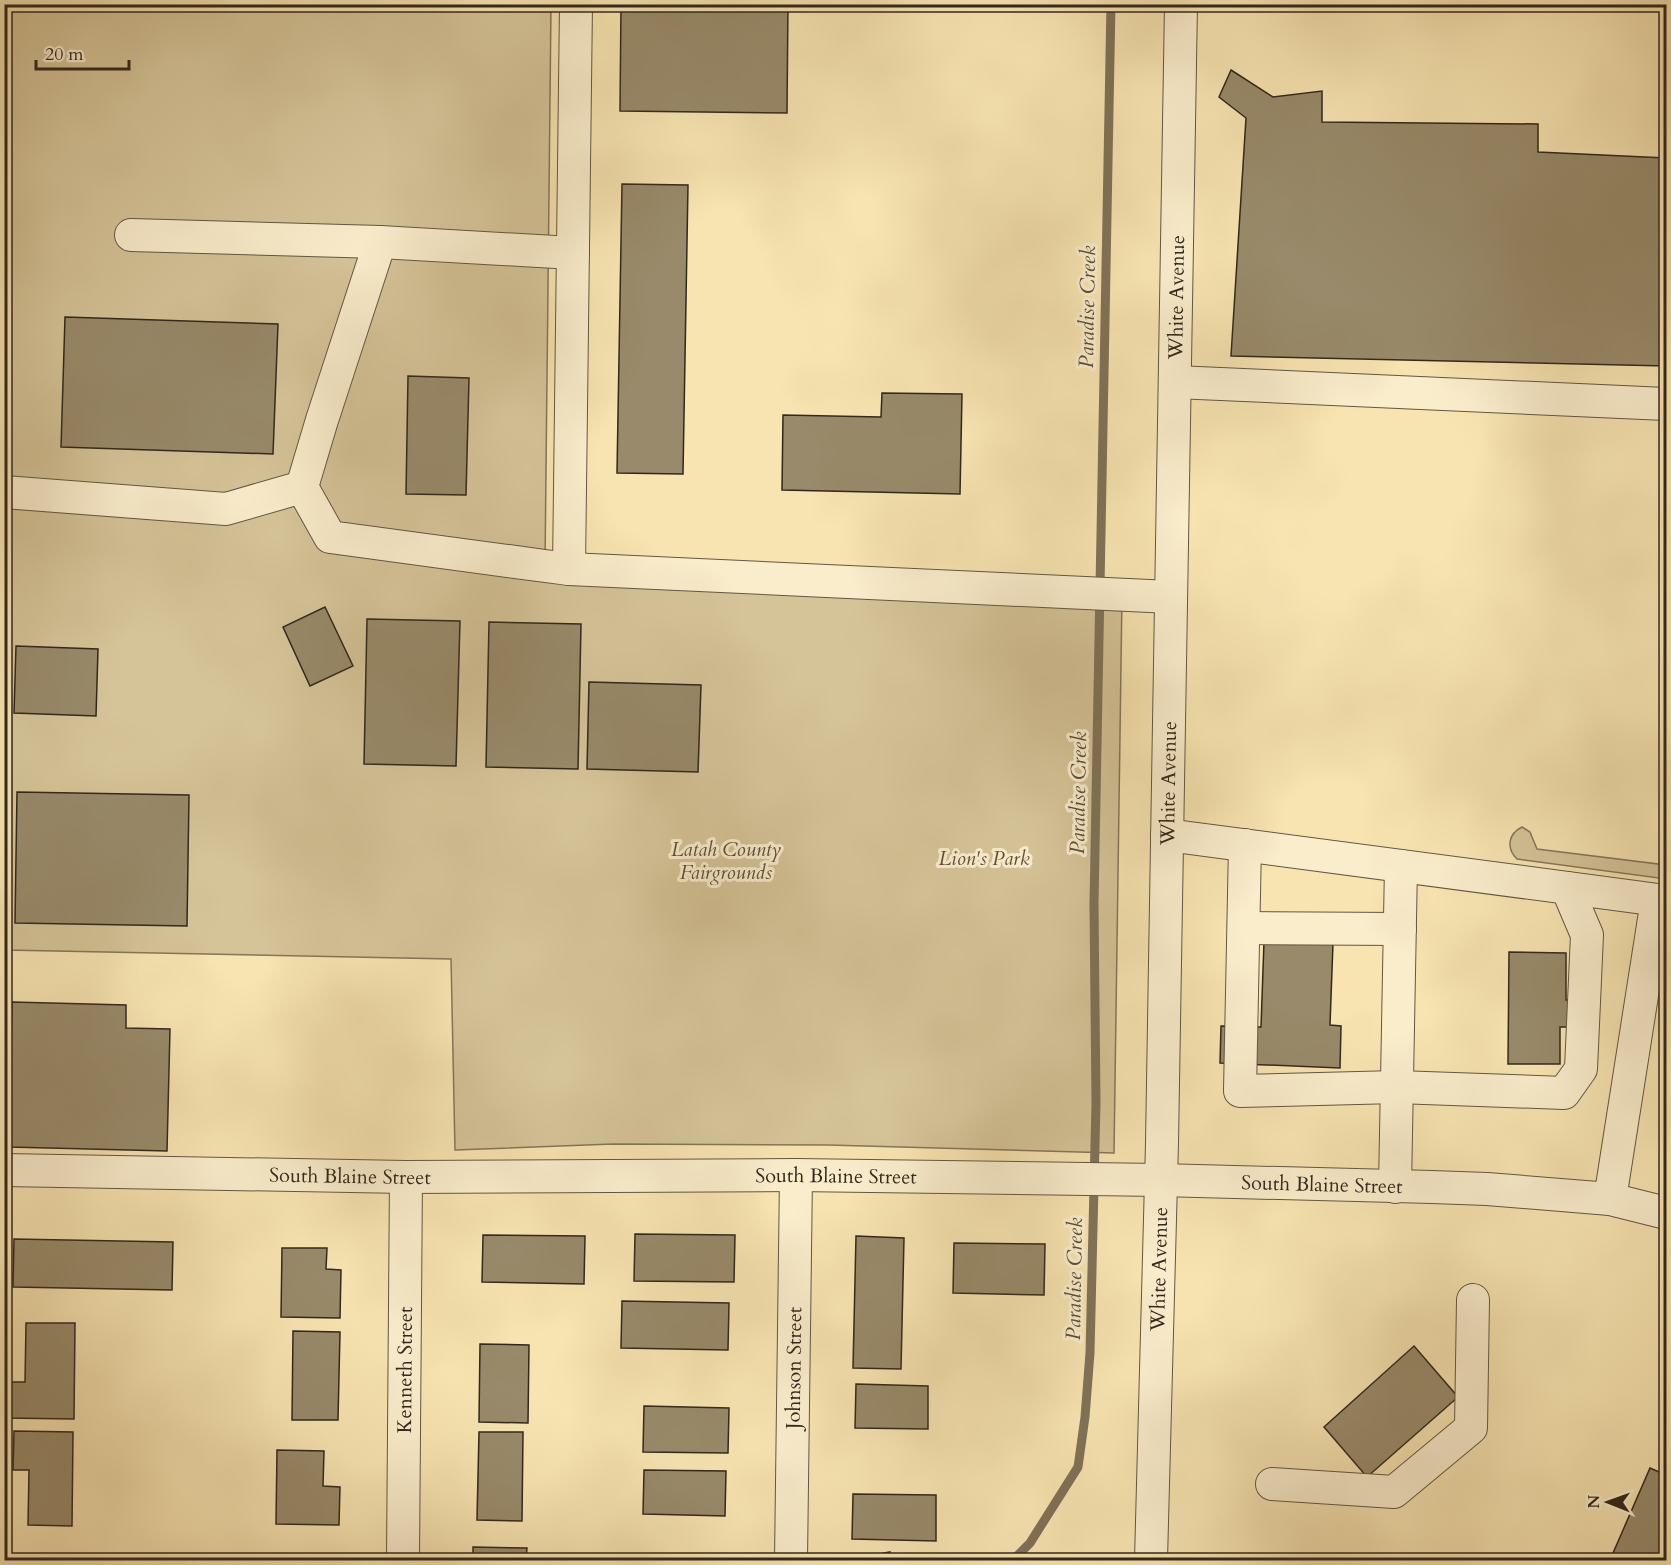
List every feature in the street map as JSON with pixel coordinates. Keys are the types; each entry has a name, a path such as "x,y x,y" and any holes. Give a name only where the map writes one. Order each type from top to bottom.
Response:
{"street":[{"path":"569,569 576,4"},
{"name":"White Avenue","path":"1151,1560 1147,1181 1167,835 1181,4"},
{"path":"131,235 380,242 573,253"},
{"path":"380,242 302,488 330,537 569,569 1171,597"},
{"path":"1175,382 1666,404"},
{"path":"4,492 226,509 302,488"},
{"path":"1167,835 1662,901 1610,1199"},
{"path":"1245,844 1240,1091 1397,1087 1564,1093 1581,1069 1587,935 1567,888"},
{"path":"1395,1187 1401,866"},
{"path":"1244,928 1400,929"},
{"name":"South Blaine Street","path":"4,1170 406,1177 796,1175 1486,1189 1610,1199 1666,1213"},
{"name":"Johnson Street","path":"791,1560 796,1175"},
{"name":"Kenneth Street","path":"403,1560 406,1177"},
{"path":"1272,1484 1394,1492 1472,1428 1473,1299"}],"green space":[{"name":"Latah County Fairgrounds","path":"5,5 551,5 545,566 1122,595 1114,1153 828,1145 613,1144 455,1150 451,959 5,950"},
{"path":"1522,827 1530,832 1537,849 1666,865 1666,879 1517,859 1513,855 1510,842 1514,833"}],"building":[{"path":"621,4 788,4 787,113 620,111"},
{"path":"1231,70 1273,97 1322,91 1322,122 1538,124 1538,152 1666,158 1666,366 1231,356 1246,118 1219,97"},
{"path":"622,184 688,185 683,474 617,473"},
{"path":"65,317 278,324 273,454 61,447"},
{"path":"408,376 469,378 466,495 406,494"},
{"path":"882,393 962,394 960,494 782,490 783,415 881,417"},
{"path":"325,607 353,666 310,686 283,627"},
{"path":"367,619 460,621 456,766 364,764"},
{"path":"489,622 581,624 578,769 486,767"},
{"path":"16,646 98,649 96,716 14,713"},
{"path":"589,682 701,685 698,772 587,769"},
{"path":"17,792 189,795 187,926 15,923"},
{"path":"1264,941 1333,943 1330,1025 1341,1026 1340,1068 1220,1063 1221,1026 1261,1027"},
{"path":"1509,952 1566,953 1566,1000 1593,1000 1593,1027 1560,1027 1560,1064 1508,1064"},
{"path":"12,1002 126,1005 126,1028 170,1029 167,1151 9,1147"},
{"path":"635,1234 735,1235 734,1282 634,1281"},
{"path":"483,1235 585,1236 584,1284 482,1282"},
{"path":"856,1236 904,1238 901,1369 853,1368"},
{"path":"14,1239 173,1242 172,1290 13,1287"},
{"path":"954,1243 1045,1244 1044,1295 953,1293"},
{"path":"282,1248 327,1248 326,1269 341,1270 340,1318 281,1317"},
{"path":"622,1301 729,1303 728,1350 621,1348"},
{"path":"26,1323 75,1323 74,1419 4,1418 4,1382 25,1382"},
{"path":"293,1331 340,1332 338,1420 292,1420"},
{"path":"480,1344 529,1345 528,1423 479,1422"},
{"path":"1414,1346 1458,1397 1367,1477 1324,1427"},
{"path":"856,1384 928,1386 928,1429 855,1428"},
{"path":"644,1406 729,1408 728,1453 643,1452"},
{"path":"14,1431 73,1432 72,1526 28,1525 29,1470 13,1470"},
{"path":"479,1432 523,1432 522,1521 477,1520"},
{"path":"277,1450 324,1451 323,1486 340,1487 339,1525 276,1524"},
{"path":"1650,1468 1666,1475 1666,1560 1610,1560"},
{"path":"644,1470 726,1471 725,1516 643,1514"},
{"path":"853,1494 936,1495 936,1541 852,1539"},
{"path":"473,1547 527,1548 526,1560 473,1560"},
{"path":"890,1552 891,1560 848,1560"},
{"path":"274,1556 337,1557 337,1560 274,1560"},
{"path":"90,1558 90,1560 10,1560 10,1559"}],"waterway":[{"name":"Paradise Creek","path":"1013,1560 1030,1543 1078,1467 1090,1353 1096,1103 1094,904 1111,4"}],"park label":[{"name":"Lion's Park","path":"984,858"}]}
